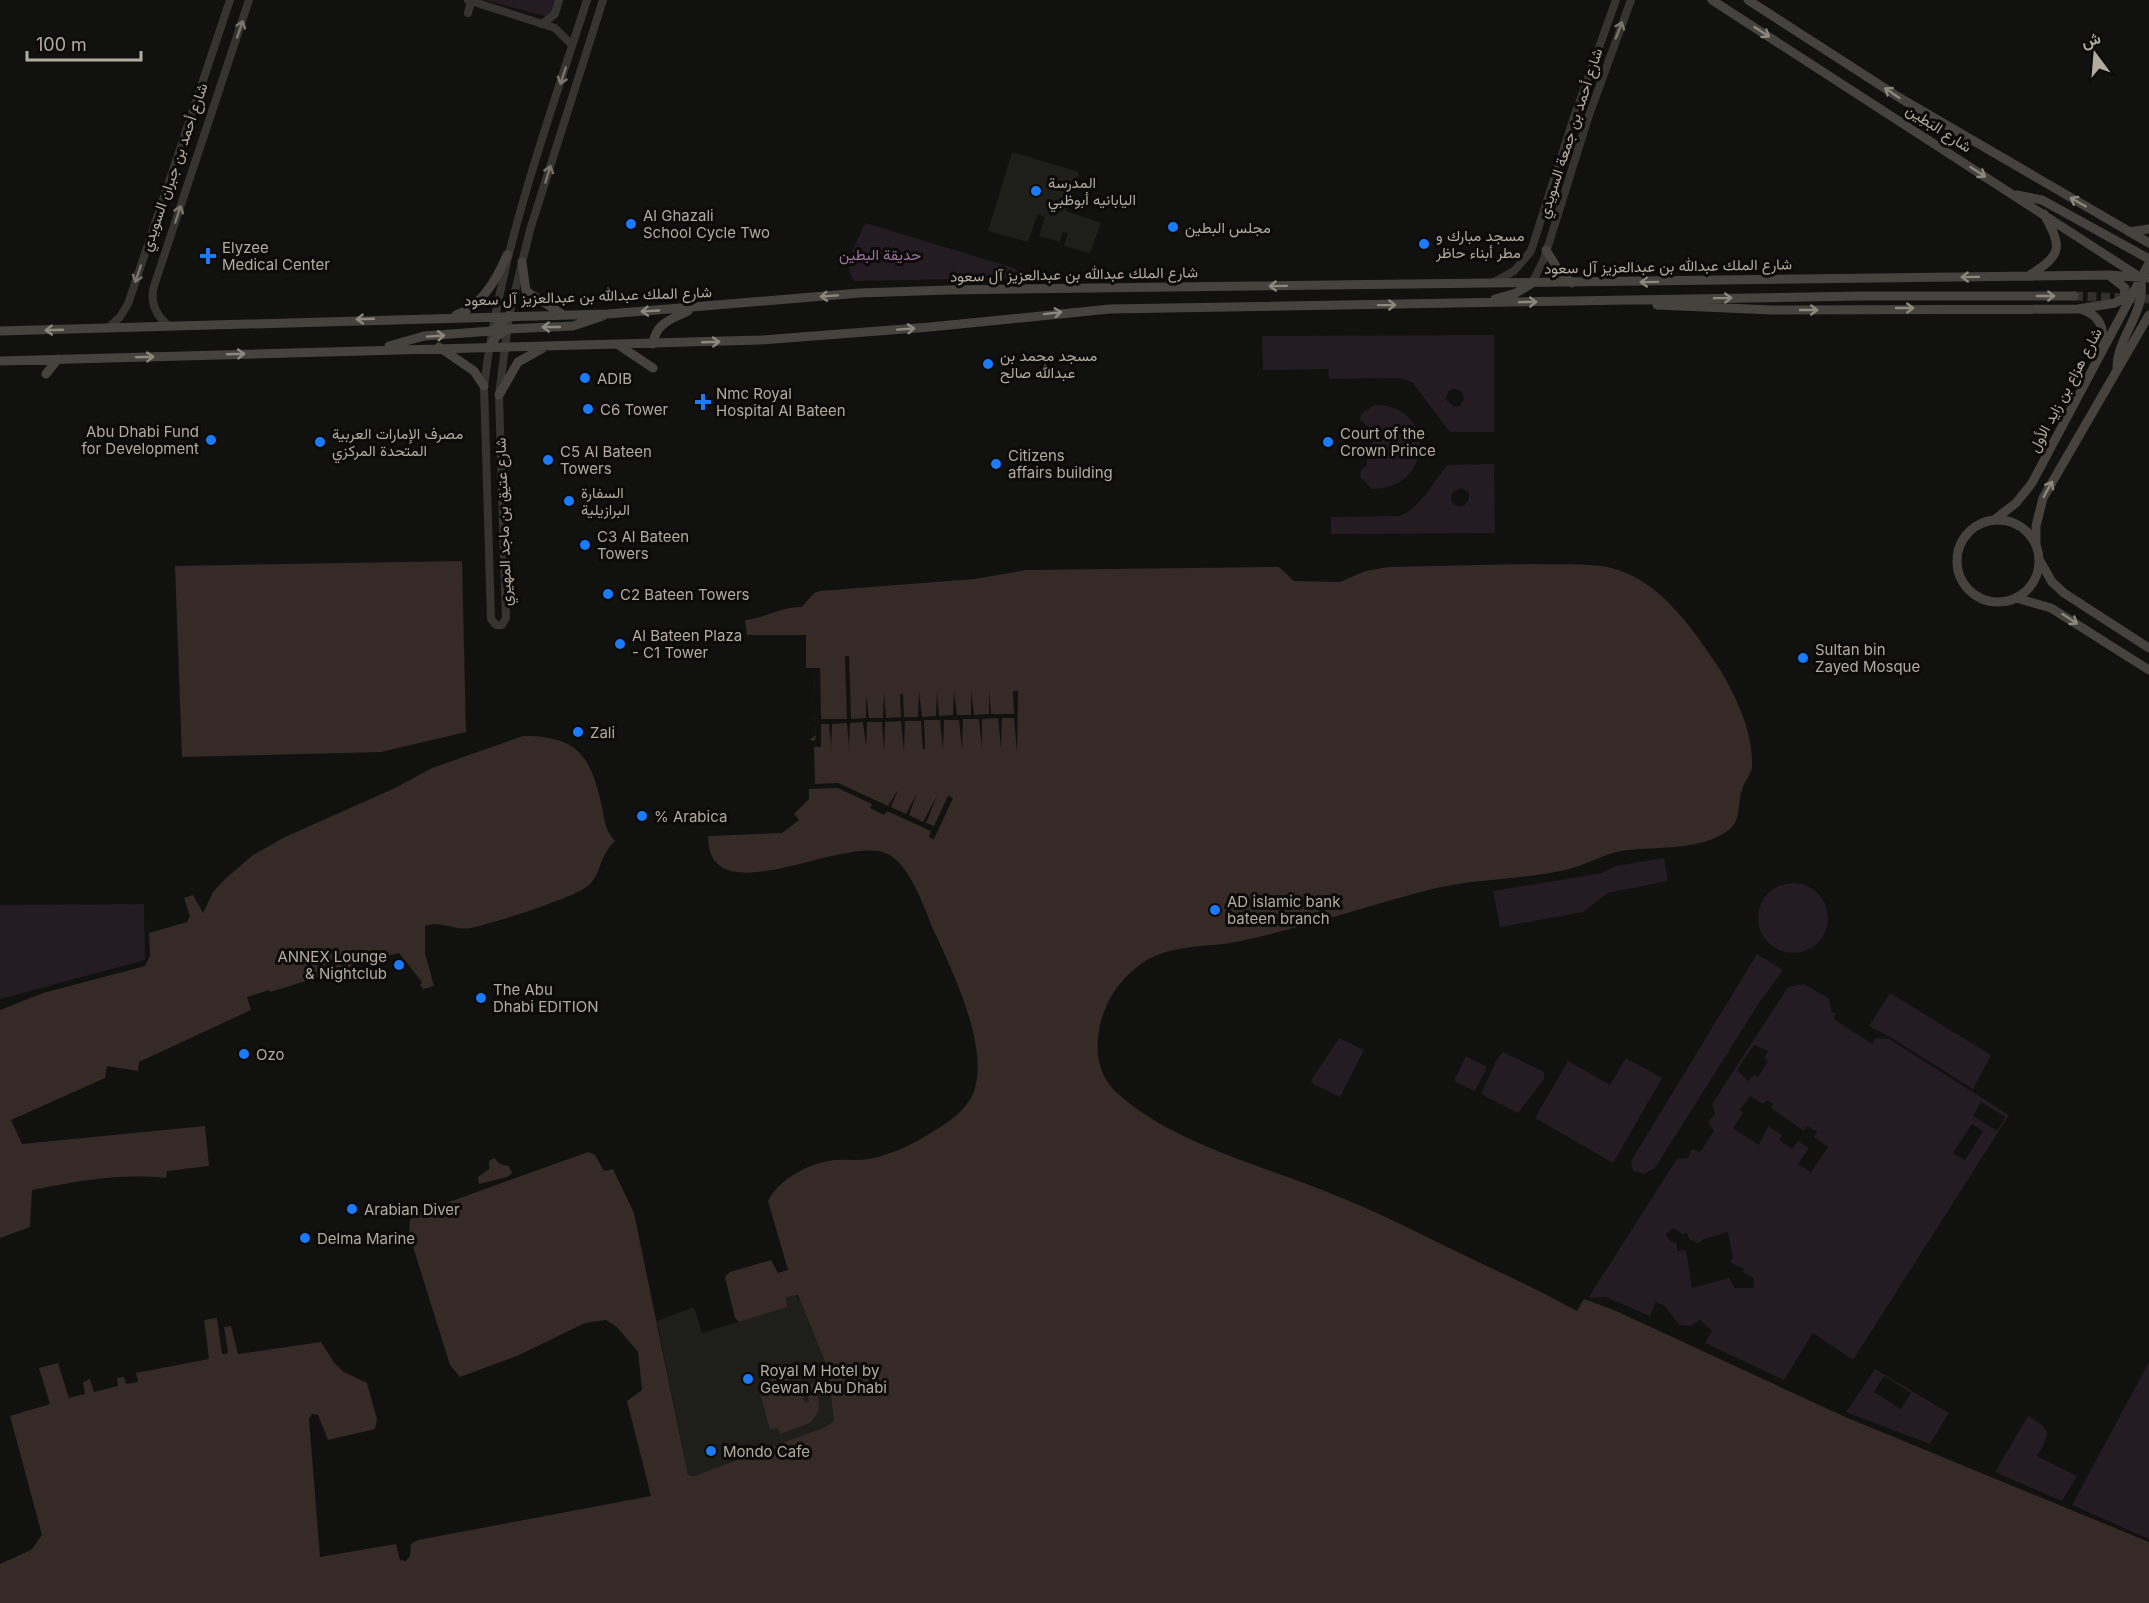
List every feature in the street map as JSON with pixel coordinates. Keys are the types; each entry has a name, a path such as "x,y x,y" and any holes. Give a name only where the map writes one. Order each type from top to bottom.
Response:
{"main road":[{"name":"شارع البَطِين","path":"1712,0 2146,279"},
{"name":"شارع البَطِين","path":"1748,0 1900,98 2149,243"},
{"path":"2015,195 2042,200 2149,261"},
{"path":"2028,276 2050,261 2056,250 2056,237 2043,212"},
{"path":"2128,232 2149,229"},
{"path":"1546,250 1559,271 1572,283"},
{"path":"450,317 468,310 479,301 497,278 507,255"},
{"name":"شارع هزاع بن زايد الأول","path":"1994,520 2016,503 2032,483 2102,352 2146,279 2149,261"},
{"path":"522,262 526,291 564,316"},
{"name":"شارع الملك عبدالله بن عبدالعزيز آل سعود","path":"0,331 450,317 564,316 692,309 860,293 948,290 2109,275 2146,279"},
{"path":"1622,300 1649,305 1749,309 2078,309 2115,303 2124,298 2123,286 2109,275"},
{"path":"2117,370 2119,351 2145,302 2146,279"},
{"path":"1478,303 1516,293 1532,283"},
{"path":"0,361 439,347 653,344 860,333 1092,310 1622,300 2074,296"},
{"path":"653,344 655,332 660,325 692,309"},
{"path":"2078,309 2090,313 2101,324 2102,352"},
{"path":"490,346 497,336 508,329 573,326 608,314"},
{"path":"2149,315 2043,498 2036,526 2039,561 2047,575 2064,593 2149,648"},
{"path":"381,349 424,336 492,331 509,316"},
{"path":"2141,329 2149,322"},
{"path":"618,345 653,368"},
{"path":"499,394 518,362 549,346"},
{"path":"439,347 474,370 484,386"},
{"path":"46,374 58,359"},
{"path":"2036,545 2028,532 2016,524 1994,520 1981,524 1967,535 1959,551 1958,569 1969,589 1982,598 1998,602 2016,598 2051,608 2149,670"},
{"path":"2016,598 2033,583 2039,561"}],"street":[{"name":"شارع أحمد بن جبران السويدي","path":"108,328 120,317 128,304 230,0"},
{"name":"شارع أحمد بن جبران السويدي","path":"169,326 154,308 154,286 249,0"},
{"path":"468,13 470,0 560,31 572,45"},
{"path":"542,24 555,14 560,0"},
{"name":"شارع عتيق بن ماجد المهيري","path":"587,0 507,255 484,386 491,620 499,626 504,623 506,615 499,394 509,316 522,262 603,0"},
{"name":"شارع أحمد بن جمعة السويدي","path":"1491,284 1514,271 1531,251 1574,117 1616,0"},
{"name":"شارع أحمد بن جمعة السويدي","path":"1532,283 1546,250 1584,131 1631,0"},
{"path":"1574,117 1584,131"}],"shaded area":[{"name":"المدرسة اليابانيه أبوظبي","path":"1012,152 1079,172 1066,211 1101,223 1090,253 1064,246 1068,233 1063,232 1060,242 1039,236 1045,218 1038,214 1028,242 988,231"},
{"path":"462,561 466,732 381,752 182,757 175,566"},
{"path":"1531,564 1598,566 1625,572 1657,592 1684,619 1717,665 1747,727 1752,767 1743,787 1734,825 1718,837 1704,842 1616,852 1567,870 1444,886 1241,941 1174,950 1161,954 1149,959 1127,975 1106,1006 1099,1030 1098,1055 1106,1080 1116,1092 1138,1110 1162,1125 1217,1151 1364,1207 1577,1311 1584,1299 1614,1310 1843,1416 2149,1542 2149,1603 0,1603 0,1564 31,1550 42,1535 10,1416 50,1404 39,1368 58,1363 69,1398 85,1394 83,1382 90,1379 94,1392 118,1386 117,1378 124,1377 126,1384 138,1382 136,1373 209,1359 204,1320 217,1318 222,1354 228,1353 224,1327 231,1326 238,1354 321,1342 335,1364 344,1372 367,1383 377,1419 375,1429 328,1440 318,1415 312,1414 309,1419 320,1557 396,1544 400,1560 406,1561 410,1556 411,1544 418,1540 651,1496 627,1401 642,1390 638,1352 617,1327 606,1320 585,1323 517,1356 460,1377 450,1365 409,1234 410,1220 416,1214 588,1152 595,1155 604,1171 613,1169 634,1213 688,1475 694,1476 825,1427 834,1421 827,1366 798,1295 786,1297 787,1307 739,1322 735,1318 725,1277 730,1272 771,1260 778,1273 788,1270 768,1201 780,1185 797,1173 827,1161 864,1160 894,1152 946,1123 961,1111 973,1094 977,1076 977,1055 967,1010 959,987 921,899 905,870 890,855 870,850 844,853 784,868 755,872 731,871 714,860 708,836 782,833 799,820 794,814 809,799 809,740 816,735 814,713 810,713 810,699 815,698 814,672 806,672 806,635 747,635 745,620 788,608 802,607 814,593 820,591 974,579 1026,570 1279,567 1294,581 1340,582 1365,571 1389,567"},
{"path":"523,736 556,739 568,744 585,760 591,771 607,828 615,841 589,885 551,903 471,928 437,924 425,926 425,953 434,986 423,989 420,985 422,982 399,953 374,959 380,970 377,972 368,962 270,992 269,990 247,997 251,1010 139,1062 138,1071 107,1066 105,1078 11,1120 22,1144 205,1126 209,1166 167,1171 166,1178 115,1177 32,1190 30,1227 0,1238 0,1010 43,993 145,966 150,956 149,933 187,922 190,916 184,898 193,895 203,913 213,892 253,855 285,837 395,788 432,768"},
{"path":"494,1158 500,1164 509,1166 512,1173 507,1177 479,1184 478,1177 489,1169 489,1161"},
{"name":"Royal M Hotel by Gewan Abu Dhabi","path":"795,1294 806,1309 827,1366 834,1421 825,1427 694,1476 688,1475 657,1321 694,1307 702,1333 786,1307 786,1297"},
{"path":"794,1368 797,1378 779,1382 780,1387 791,1383 793,1389 800,1387 805,1403 809,1401 804,1386 817,1382 819,1411 810,1423 780,1434 778,1428 770,1430 759,1389 766,1379 765,1376"}],"green space":[{"path":"485,0 556,0 556,11 548,17"},
{"name":"حديقة البطين","path":"865,223 1014,268 1025,278 854,281 850,274 850,260"},
{"path":"1494,335 1494,432 1450,432 1412,382 1398,378 1329,379 1328,369 1263,370 1262,336","holes":["1454,388 1462,392 1464,398 1460,406 1454,407 1445,399 1449,391"]},
{"path":"1374,405 1394,408 1408,417 1417,430 1420,446 1417,462 1408,475 1393,485 1372,489 1360,477 1361,470 1367,465 1372,439 1367,435 1368,427 1360,420 1361,414"},
{"path":"1494,464 1495,533 1331,534 1331,517 1400,516 1407,512 1426,494 1447,465","holes":["1462,488 1469,493 1469,499 1464,506 1456,506 1451,499 1454,491"]},
{"path":"1664,858 1668,881 1608,893 1583,912 1500,927 1493,891 1602,873 1615,866"},
{"path":"1793,883 1812,889 1822,899 1828,918 1822,937 1812,947 1793,953 1774,947 1764,937 1758,918 1764,899 1774,889"},
{"path":"144,904 145,960 0,999 0,905"},
{"path":"1757,954 1783,970 1759,1003 1655,1168 1644,1174 1633,1171 1631,1161"},
{"path":"1804,984 1829,999 1832,1012 1836,1014 1834,1019 1872,1044 1876,1038 1889,1039 2009,1115 1853,1360 1813,1333 1784,1380 1705,1343 1712,1331 1700,1320 1691,1326 1679,1325 1665,1306 1656,1302 1650,1316 1606,1297 1588,1298 1677,1159 1688,1158 1692,1149 1700,1152 1714,1131 1708,1122 1715,1114 1712,1104 1788,987","holes":["1754,1045 1768,1051 1764,1058 1768,1061 1758,1077 1754,1074 1748,1081 1737,1070","1750,1096 1763,1104 1767,1100 1773,1104 1771,1108 1804,1131 1807,1126 1817,1132 1814,1137 1828,1147 1811,1172 1798,1164 1809,1148 1798,1141 1792,1149 1779,1140 1782,1135 1768,1126 1759,1145 1733,1128 1743,1113 1740,1110","1981,1102 2005,1117 1997,1131 1973,1116","1972,1124 1983,1131 1965,1160 1953,1153","1673,1228 1683,1234 1687,1233 1689,1239 1698,1243 1728,1232 1733,1258 1730,1262 1744,1269 1743,1272 1753,1278 1754,1288 1735,1288 1729,1278 1692,1288 1686,1250 1677,1251 1677,1244 1669,1240 1666,1234"]},
{"path":"1890,993 1991,1055 1973,1089 1869,1026"},
{"path":"1339,1038 1364,1050 1340,1097 1313,1084 1311,1080"},
{"path":"1503,1052 1544,1072 1544,1079 1518,1113 1481,1094 1496,1061"},
{"path":"1466,1056 1487,1067 1475,1091 1454,1081"},
{"path":"1626,1058 1662,1078 1613,1163 1535,1118 1568,1061 1610,1085"},
{"path":"2149,1362 2149,1539 2072,1505"},
{"path":"1875,1369 1949,1413 1930,1444 1846,1412","holes":["1884,1376 1911,1393 1901,1409 1874,1392"]},
{"path":"2028,1416 2042,1425 2047,1433 2037,1456 2077,1476 2062,1501 1995,1472"}],"pier":[{"path":"845,656 849,656 851,719 866,718 866,695 869,718 883,718 884,693 886,718 901,717 900,694 903,694 904,717 918,717 919,692 922,717 936,716 937,692 939,716 953,715 954,691 957,715 971,715 971,691 974,715 989,714 989,691 991,714 1014,714 1013,691 1018,691 1017,752 1014,718 1002,718 1001,748 998,718 982,719 982,748 979,719 963,719 962,749 959,720 944,720 943,749 940,720 924,720 925,748 923,750 921,721 905,721 904,751 901,721 885,722 884,752 882,722 867,722 866,746 863,722 850,723 849,747 847,723 832,724 831,747 829,724 821,724 821,747 814,747 815,784 838,783 888,806 898,790 891,807 906,814 917,793 909,815 923,822 937,796 926,823 934,826 948,796 953,798 934,839 929,837 931,831 887,811 884,815 870,808 872,804 838,788 809,789 809,740 815,741 816,735 814,713 810,713 810,699 815,698 814,672 806,672 806,668 820,668 821,719 847,719"}],"tunnel":[{"path":"2074,296 2149,299"}],"place":[{"name":"المدرسة اليابانيه أبوظبي","path":"1036,191"},
{"name":"Al Ghazali School Cycle Two","path":"631,224"},
{"name":"مجلس البطين","path":"1173,227"},
{"name":"مسجد مبارك و مطر أبناء حاظر","path":"1424,244"},
{"name":"Elyzee Medical Center","path":"208,256"},
{"name":"مسجد محمد بن عبدالله صالح","path":"988,364"},
{"name":"ADIB","path":"585,378"},
{"name":"Nmc Royal Hospital Al Bateen","path":"703,402"},
{"name":"C6 Tower","path":"588,409"},
{"name":"Abu Dhabi Fund for Development","path":"211,440"},
{"name":"مصرف الإمارات العربية المتحدة المركزي","path":"320,442"},
{"name":"Court of the Crown Prince","path":"1328,442"},
{"name":"C5 Al Bateen Towers","path":"548,460"},
{"name":"Citizens affairs building","path":"996,464"},
{"name":"السفارة البرازيلية","path":"569,501"},
{"name":"C3 Al Bateen Towers","path":"585,545"},
{"name":"C2 Bateen Towers","path":"608,594"},
{"name":"Al Bateen Plaza - C1 Tower","path":"620,644"},
{"name":"Sultan bin Zayed Mosque","path":"1803,658"},
{"name":"Zali","path":"578,732"},
{"name":"% Arabica","path":"642,816"},
{"name":"AD islamic bank bateen branch","path":"1215,910"},
{"name":"ANNEX Lounge & Nightclub","path":"399,965"},
{"name":"The Abu Dhabi EDITION","path":"481,998"},
{"name":"Ozo","path":"244,1054"},
{"name":"Arabian Diver","path":"352,1209"},
{"name":"Delma Marine","path":"305,1238"},
{"name":"Royal M Hotel by Gewan Abu Dhabi","path":"748,1379"},
{"name":"Mondo Cafe","path":"711,1451"}]}
